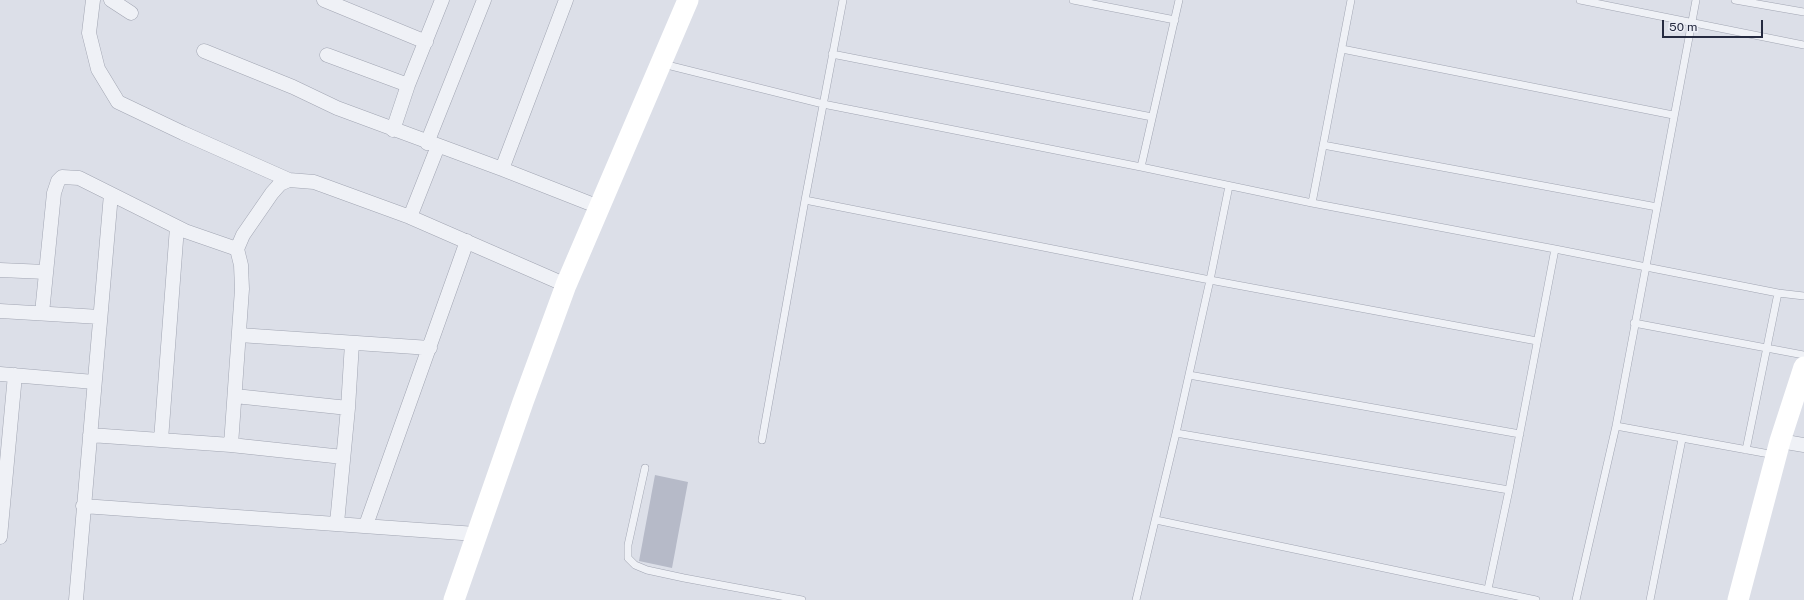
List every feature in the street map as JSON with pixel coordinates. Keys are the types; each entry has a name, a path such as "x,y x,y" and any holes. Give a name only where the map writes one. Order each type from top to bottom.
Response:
{"street":[{"path":"93,0 89,33 98,69 118,102 183,134 289,180 314,182 410,217 566,285"},
{"path":"111,0 131,13"},
{"path":"324,0 426,42"},
{"path":"393,130 408,85 442,0"},
{"path":"410,217 433,144 484,0"},
{"path":"502,169 566,0"},
{"path":"454,599 566,285 688,0"},
{"path":"204,51 293,87 337,108 393,130 502,169 599,207"},
{"path":"327,55 408,85"},
{"path":"42,313 54,193 58,181 62,177 79,178 177,227 237,249"},
{"path":"231,445 242,274 237,249 243,235 272,193 280,184 289,180"},
{"path":"76,600 111,194"},
{"path":"161,440 177,227"},
{"path":"366,525 468,241"},
{"path":"0,270 46,272"},
{"path":"0,311 100,317"},
{"path":"239,335 430,348"},
{"path":"337,523 348,408 352,343"},
{"path":"1738,600 1778,448 1804,366"},
{"path":"0,374 94,382"},
{"path":"0,537 15,375"},
{"path":"235,396 348,408"},
{"path":"90,435 231,445 343,457"},
{"path":"1778,448 1804,445"},
{"path":"83,506 476,534"}],"lane":[{"path":"762,440 822,104 843,0"},
{"path":"1073,0 1175,20"},
{"path":"1141,167 1179,0"},
{"path":"1312,204 1322,145 1351,0"},
{"path":"1580,0 1804,45"},
{"path":"1576,600 1616,426 1696,0"},
{"path":"1735,0 1804,12"},
{"path":"1342,49 1673,116"},
{"path":"832,54 1152,117"},
{"path":"660,63 822,104 1141,167 1312,204 1555,249 1778,293 1804,296"},
{"path":"1322,145 1657,207"},
{"path":"1136,600 1176,433 1229,186"},
{"path":"805,200 1210,280 1537,341"},
{"path":"1488,589 1509,490 1555,249"},
{"path":"1746,450 1778,293"},
{"path":"1634,324 1804,355"},
{"path":"1189,375 1520,434"},
{"path":"1616,426 1746,450 1778,448"},
{"path":"1176,433 1509,490"},
{"path":"1650,600 1682,439"},
{"path":"645,468 628,545 628,558 635,565 647,570 684,578 802,600"},
{"path":"1156,520 1536,600"}],"building":[{"path":"655,475 688,482 672,568 639,561"}]}
